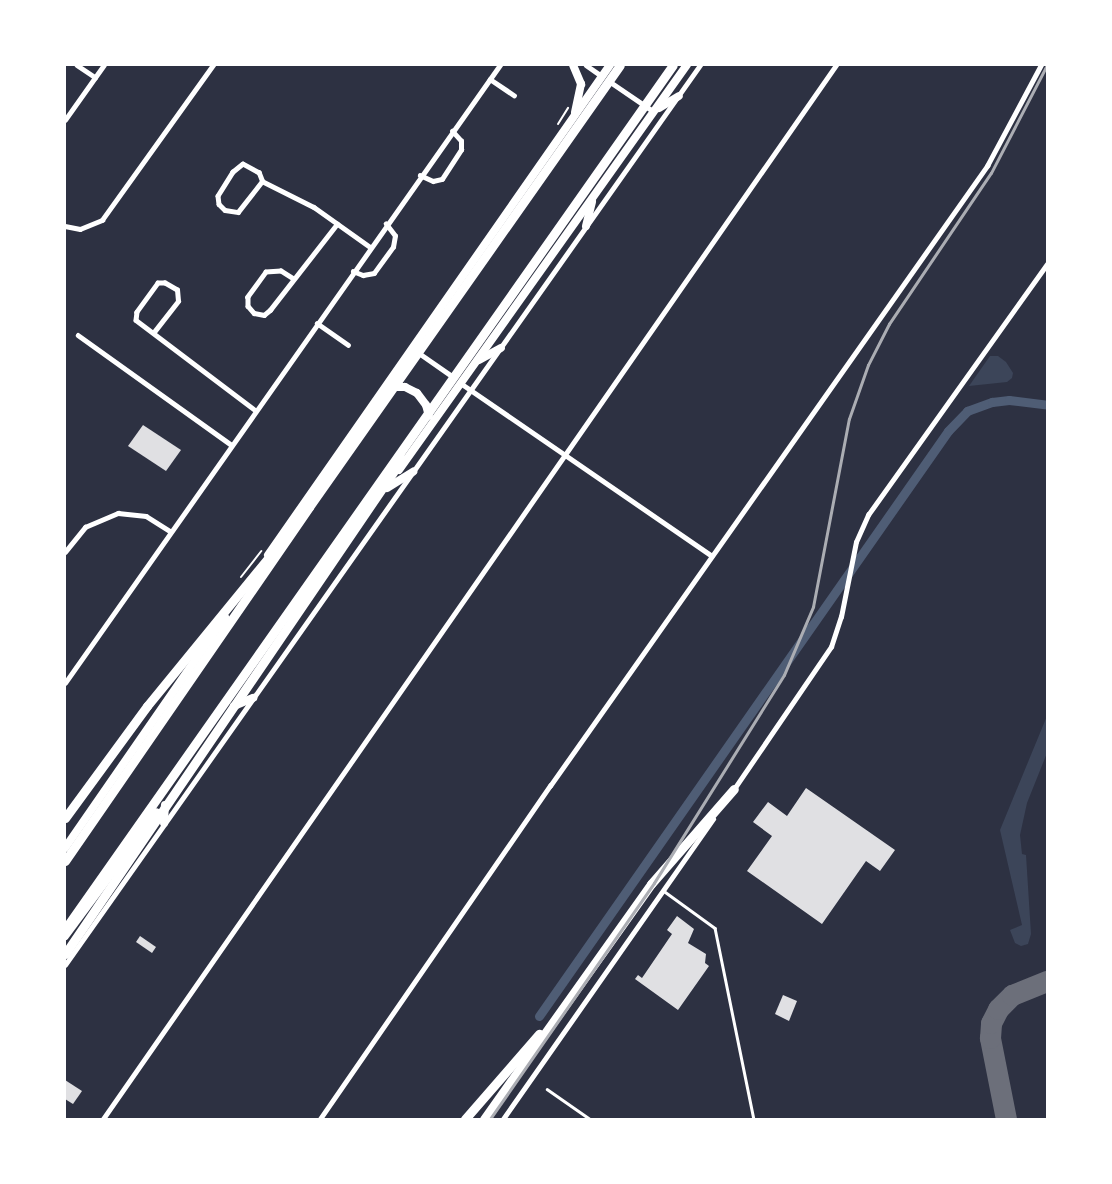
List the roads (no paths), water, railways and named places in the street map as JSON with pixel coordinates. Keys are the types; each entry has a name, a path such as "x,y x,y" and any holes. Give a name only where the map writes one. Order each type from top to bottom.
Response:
{"highway":[{"path":"65,861 309,507 620,65"},
{"path":"65,929 673,65"},
{"path":"66,959 542,251"},
{"path":"65,818 148,706 309,507"},
{"path":"484,1119 651,884 734,789"},
{"path":"465,1119 517,1056 557,1015"}],"main road":[{"path":"573,65 581,84 574,116"},
{"path":"65,848 610,65"},
{"path":"65,936 166,800 687,65"},
{"path":"653,111 679,96"},
{"path":"586,226 594,196"},
{"path":"476,362 500,348"},
{"path":"380,393 388,387 405,387 422,398 429,415 422,439"},
{"path":"387,488 413,472"},
{"path":"231,708 253,698"},
{"path":"163,823 166,800"},
{"path":"65,936 91,928"}],"street":[{"path":"77,65 95,77"},
{"path":"65,121 103,65"},
{"path":"65,226 80,229 102,220 213,65"},
{"path":"65,683 230,444 500,65"},
{"path":"586,65 653,111"},
{"path":"66,959 91,928 700,65"},
{"path":"103,1119 835,65"},
{"path":"320,1119 987,166 1041,65"},
{"path":"490,79 514,95"},
{"path":"420,175 433,181 442,178 461,150 461,141 452,131"},
{"path":"262,181 238,212 225,210 219,204 218,196 233,172 243,164 258,173 262,181 314,207 370,247"},
{"path":"292,278 281,271 266,272 248,297 248,306 254,313 264,315 337,224"},
{"path":"353,271 363,275 374,273 393,247 395,236 386,224"},
{"path":"503,1119 823,662 838,630 853,552 873,507 1047,264"},
{"path":"154,332 178,301 177,290 165,283 158,283 137,312 136,320 255,410"},
{"path":"317,323 348,345"},
{"path":"78,335 230,444"},
{"path":"413,348 712,556"},
{"path":"65,552 85,527 118,513 146,516 170,531"}],"lane":[{"path":"664,891 715,928 754,1119"},
{"path":"547,1089 590,1119"}],"waterway":[{"path":"539,1016 948,431 967,411 992,402 1009,400 1047,405"}],"railway":[{"path":"490,1119 654,883 784,675 813,607 849,419 868,365 889,324 991,173 1047,65"}]}
